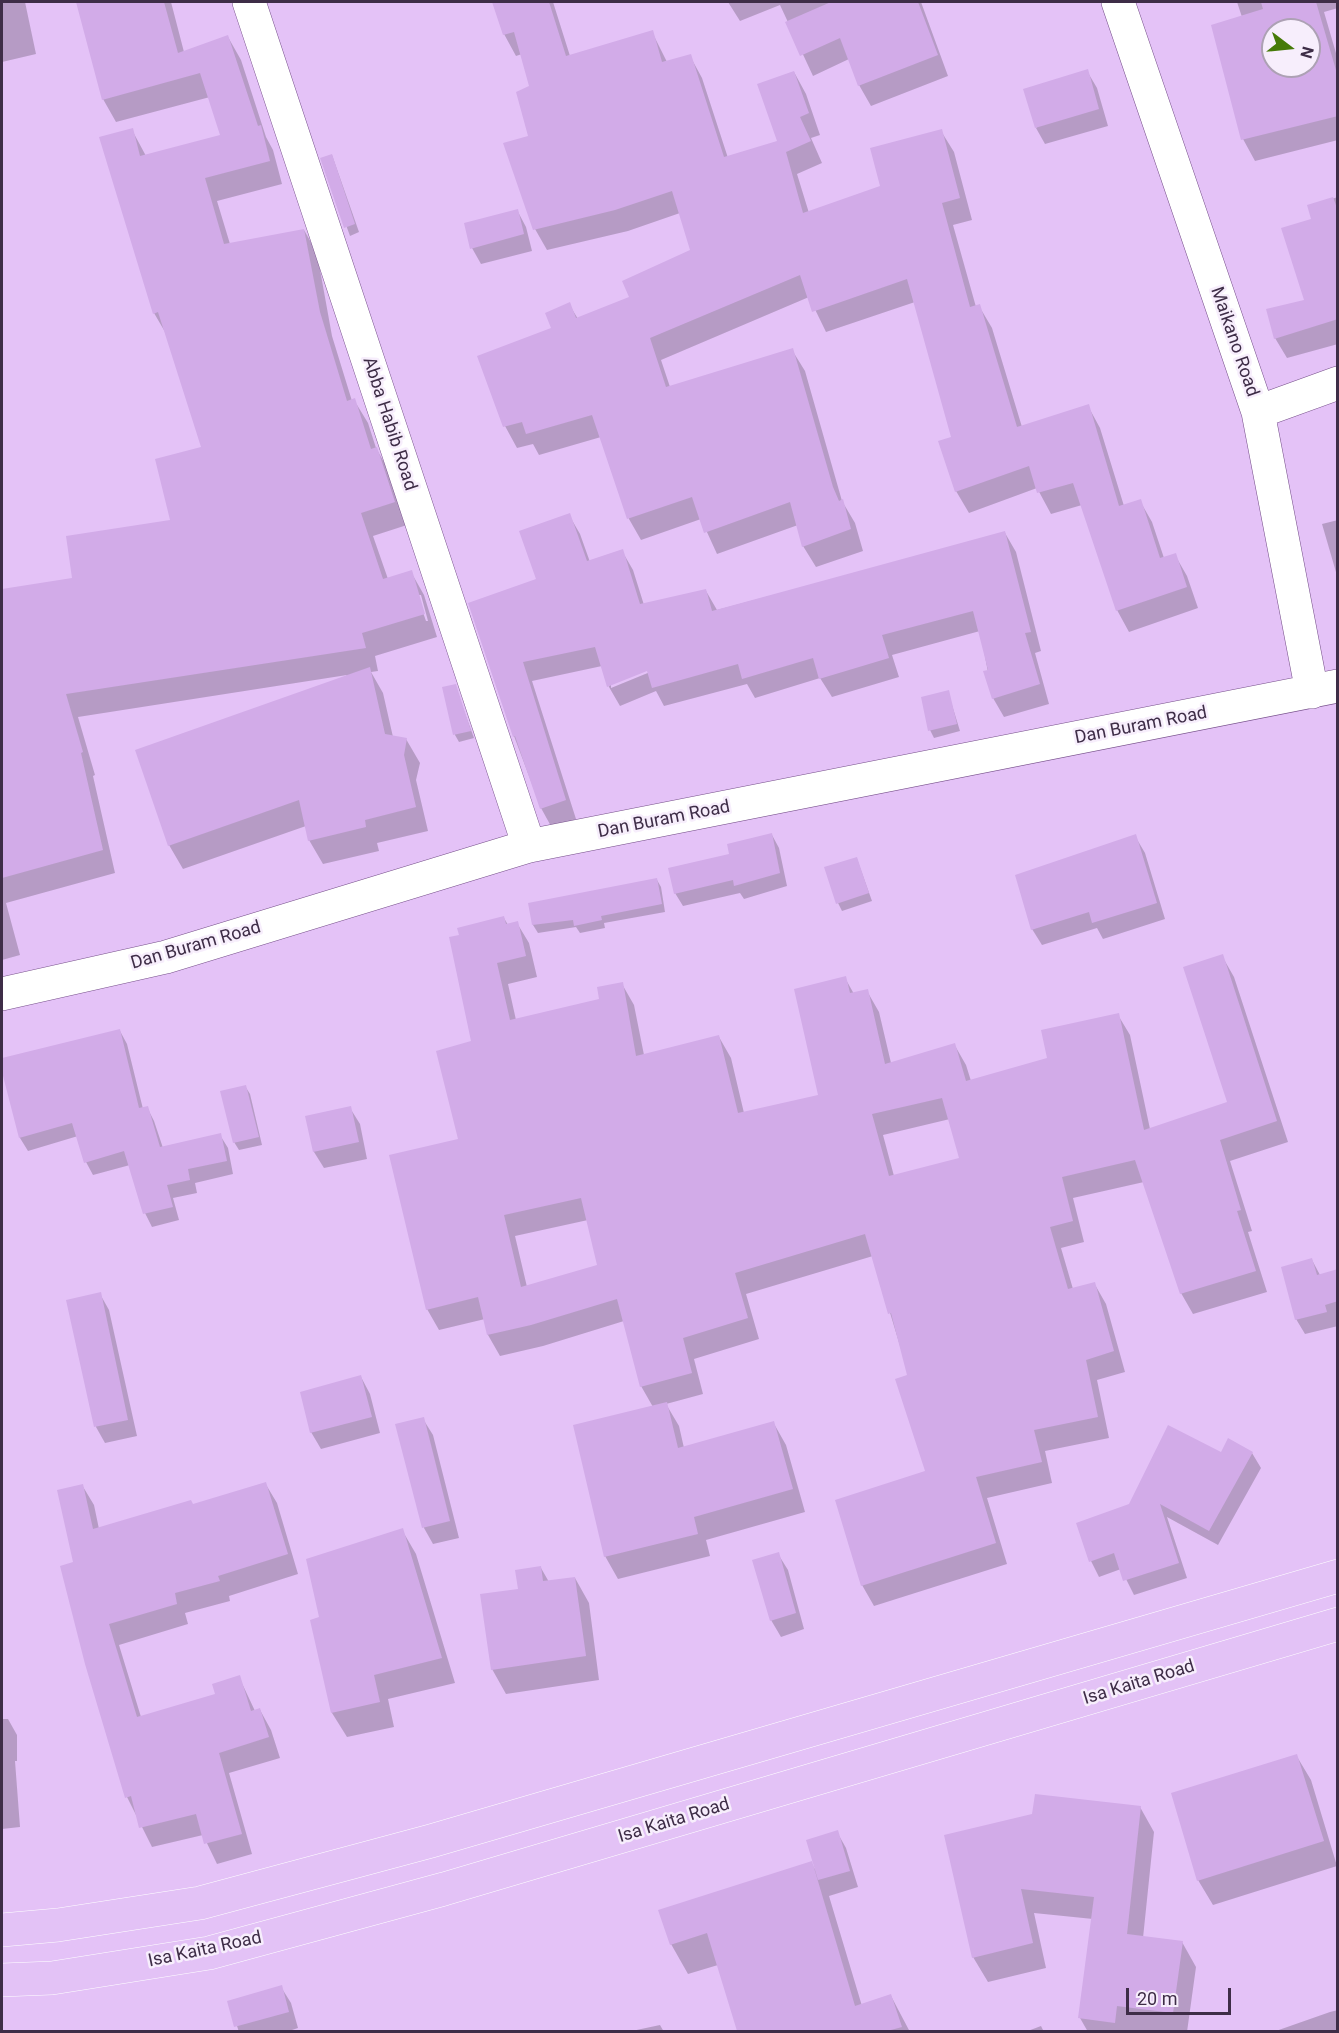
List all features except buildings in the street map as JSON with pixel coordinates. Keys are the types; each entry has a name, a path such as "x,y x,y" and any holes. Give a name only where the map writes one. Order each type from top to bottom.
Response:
{"main road":[{"path":"2,1930 58,1926 200,1903 430,1841 1338,1576"},
{"name":"Isa Kaita Road","path":"2,1980 52,1978 209,1953 444,1890 1338,1624"},
{"path":"430,1841 444,1890"}],"street":[{"name":"Abba Habib Road","path":"249,2 529,846"},
{"name":"Maikano Road","path":"1118,2 1258,412 1325,689"},
{"path":"1258,412 1338,383"},
{"name":"Dan Buram Road","path":"2,994 166,957 529,846 1325,689"}]}
